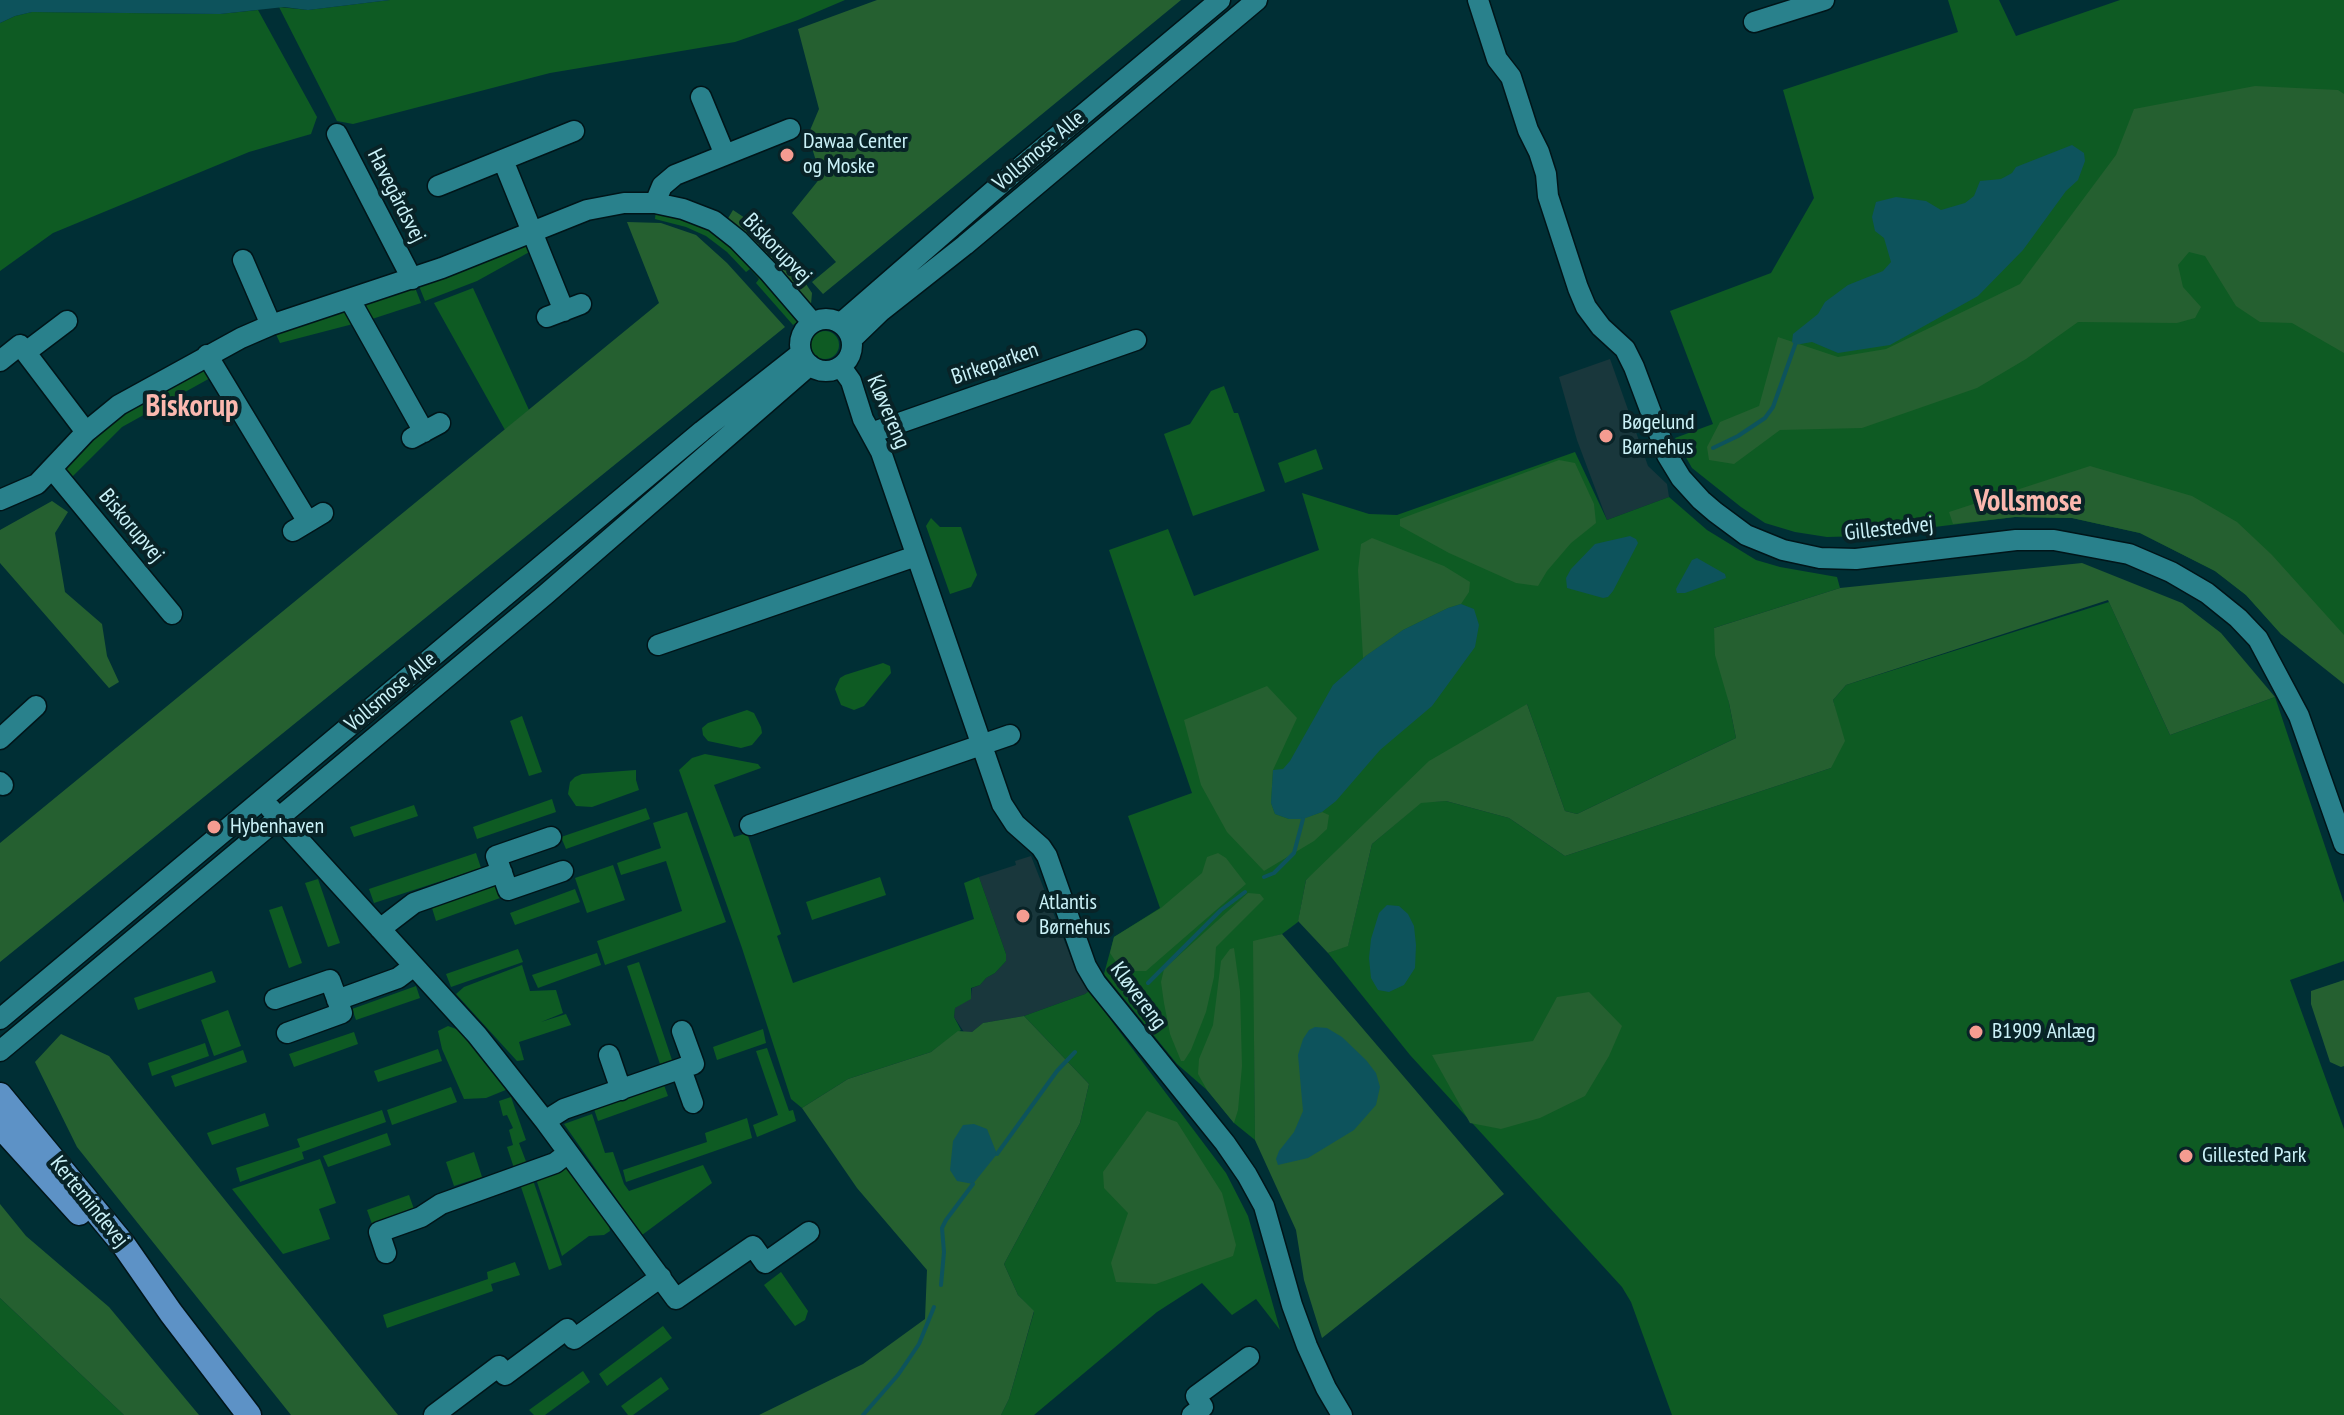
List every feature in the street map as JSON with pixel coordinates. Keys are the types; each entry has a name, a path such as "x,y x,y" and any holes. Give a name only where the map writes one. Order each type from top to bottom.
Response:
{"main road":[{"name":"Kertemindevej","path":"0,1095 123,1244 249,1415"},
{"name":"Kertemindevej","path":"0,1126 171,1313"}],"street":[{"name":"Vollsmose Alle","path":"846,331 1024,164 1220,0"},
{"name":"Vollsmose Alle","path":"846,331 880,312 965,245 1257,0"},
{"name":"Gillestedvej","path":"1478,0 1497,59 1511,77 1528,130 1539,152 1546,174 1548,196 1582,298 1601,327 1625,349 1667,455 1681,478 1701,500 1746,535 1783,550 1820,558 1856,559 2002,541 2054,540 2129,554 2171,572 2207,593 2258,639 2299,716 2344,844"},
{"path":"1754,22 1824,0"},
{"path":"701,97 725,155"},
{"path":"655,203 662,186 675,175 790,129"},
{"path":"438,186 574,131"},
{"name":"Havegårdsvej","path":"337,134 412,279"},
{"path":"503,160 564,310"},
{"name":"Biskorupvej","path":"0,500 37,484 86,432 119,405 207,355 271,325 412,279 587,210 624,203 655,203 683,209 714,221 738,240 812,322"},
{"path":"243,260 271,325"},
{"path":"350,300 425,431"},
{"path":"826,319 846,331 851,353 841,367 825,371 805,359 801,338 812,322 826,319"},
{"path":"26,352 67,321"},
{"name":"Birkeparken","path":"871,433 1136,340"},
{"path":"0,361 20,345 86,432"},
{"path":"207,355 308,522"},
{"name":"Vollsmose Alle","path":"0,1019 702,431 805,359"},
{"name":"Vollsmose Alle","path":"0,1051 591,555 805,359"},
{"name":"Kløvereng","path":"841,367 851,381 881,452 996,790 1007,814 1041,847 1052,865 1086,966 1096,983 1225,1143 1247,1175 1264,1206 1307,1346 1342,1415"},
{"name":"Biskorupvej","path":"53,470 170,615"},
{"path":"658,645 916,556"},
{"path":"0,739 36,706"},
{"path":"750,825 1010,735"},
{"path":"262,799 473,1030 545,1121 676,1299 753,1246 765,1263 809,1232"},
{"path":"551,837 496,856 508,890 563,871"},
{"path":"380,929 414,903 502,872"},
{"path":"337,1000 398,978 414,966"},
{"path":"275,999 330,980 342,1013 287,1033"},
{"path":"545,1121 564,1109 694,1064 682,1031"},
{"path":"609,1055 621,1090"},
{"path":"681,1069 693,1103"},
{"path":"386,1253 379,1232 421,1217 441,1204 555,1163 568,1153"},
{"path":"434,1415 499,1366 505,1375 567,1329 574,1339 661,1277"},
{"path":"1192,1415 1203,1407 1196,1396 1249,1357"}],"shaded area":[{"name":"Bøgelund Børnehus","path":"1610,359 1648,466 1667,484 1669,497 1607,520 1577,440 1559,377"},
{"name":"Atlantis Børnehus","path":"1031,856 1075,968 1089,991 1024,1016 983,1023 972,1032 964,1032 954,1017 955,1008 971,996 972,988 980,985 1006,961 979,877 1016,865 1015,861"}],"green space":[{"path":"390,0 845,0 735,42 550,73 353,124 337,121 279,7 308,10"},
{"path":"877,0 1181,0 823,294 812,282 836,262 792,213 821,177 808,135 819,109 798,29"},
{"path":"1948,0 1999,0 2016,36 2120,0 2344,0 2344,671 2281,634 2246,595 2215,571 2140,533 2072,518 2015,517 1862,536 1827,537 1765,523 1692,468 1675,438 1713,424 1670,311 1771,273 1814,198 1783,90 1958,32"},
{"path":"258,10 317,117 311,134 249,152 53,233 0,271 0,23 32,12 220,14"},
{"path":"2255,86 2338,90 2344,94 2344,353 2292,323 2260,322 2236,306 2205,256 2189,252 2178,265 2183,287 2201,307 2195,318 2177,323 2078,322 2026,359 1977,388 1862,428 1780,430 1734,464 1709,460 1707,447 1720,422 1759,406 1778,337 1838,357 1886,349 2020,284 2116,155 2134,109"},
{"path":"656,210 701,224 730,243 795,315 797,322 793,325 756,283 759,279 750,269 746,272 706,236 655,219"},
{"path":"733,210 751,222 806,284 812,293 811,304 749,236 727,220"},
{"path":"627,222 661,223 696,235 727,263 785,327 0,962 0,843 659,303"},
{"path":"524,241 533,250 477,281 425,301 419,286"},
{"path":"414,285 421,303 369,320 361,307 364,301"},
{"path":"473,288 529,410 505,430 434,303"},
{"path":"342,308 349,311 353,324 280,343 274,330"},
{"path":"825,331 835,335 839,345 835,355 825,359 815,355 811,345 815,335"},
{"path":"206,367 212,377 122,427 68,481 63,467 106,422"},
{"path":"1224,386 1234,413 1238,413 1265,491 1193,516 1164,434 1190,424 1211,391"},
{"path":"1316,449 1323,469 1285,483 1278,463"},
{"path":"1575,452 1607,520 1669,497 1707,530 1756,560 1837,577 1840,588 1714,628 1736,738 1577,814 1565,811 1527,704 1306,880 1298,922 1282,934 1254,942 1255,1140 1234,1123 1207,1090 1177,1064 1104,974 1114,937 1160,908 1128,816 1192,793 1109,550 1168,529 1194,596 1319,550 1302,493 1369,514 1397,515"},
{"path":"1559,460 1575,463 1594,504 1596,523 1571,543 1538,586 1516,583 1449,553 1400,526 1400,519"},
{"path":"2090,466 2192,496 2237,522 2272,555 2344,635 2344,684 2281,634 2246,595 2215,571 2140,533 2072,518 2015,517 1953,524 1949,512"},
{"path":"52,501 68,512 55,533 65,592 102,624 107,656 119,682 109,688 0,563 0,530"},
{"path":"931,518 940,527 961,527 977,575 971,587 950,594 926,526"},
{"path":"1372,538 1444,566 1470,582 1469,592 1461,604 1403,630 1363,658 1358,570 1361,544"},
{"path":"2082,563 2182,603 2221,633 2275,697 2170,735 2108,600 1846,685 1833,700 1845,741 1831,768 1565,856 1509,818 1446,801 1421,803 1372,844 1348,946 1328,953 1298,921 1306,880 1429,761 1527,704 1565,811 1577,814 1736,738 1715,655 1714,628 1840,588"},
{"name":"B1909 Anlæg","path":"2109,602 2170,735 2275,697 2344,903 2344,961 2290,980 2344,1129 2344,1415 1672,1415 1631,1302 1622,1287 1410,1055 1328,953 1348,945 1372,844 1421,802 1446,801 1509,818 1565,856 1831,768 1836,713 1833,700 1846,685"},
{"path":"883,663 890,666 891,673 864,706 854,710 841,705 835,689 840,678"},
{"path":"1267,686 1297,718 1273,770 1271,803 1275,814 1289,819 1302,819 1322,812 1329,815 1327,829 1314,841 1264,871 1227,832 1201,785 1184,720"},
{"path":"747,710 754,713 762,733 752,745 741,748 708,741 703,735 702,728 708,723"},
{"path":"522,716 542,772 529,776 510,721"},
{"path":"705,754 758,764 761,768 714,785 734,837 747,833 781,934 777,936 793,983 974,919 964,883 979,877 1006,961 980,985 971,988 971,999 955,1008 954,1017 961,1030 931,1052 848,1079 802,1108 791,1099 679,770 692,758"},
{"path":"636,770 639,790 592,807 576,806 568,794 570,782 582,774"},
{"path":"552,799 556,812 477,839 473,827"},
{"path":"414,805 418,816 354,837 350,827"},
{"path":"646,808 650,819 566,849 561,837"},
{"path":"687,812 726,922 605,965 597,941 682,911 666,861 621,875 617,863 661,848 653,823"},
{"path":"476,853 481,868 374,903 369,889"},
{"path":"1218,853 1226,858 1246,884 1146,971 1122,971 1110,953 1114,937 1161,908 1202,873 1207,857"},
{"path":"613,865 625,900 587,913 575,878"},
{"path":"880,877 886,895 812,920 806,902"},
{"path":"318,879 340,943 328,947 305,883"},
{"path":"496,885 500,898 436,921 432,908"},
{"path":"575,889 580,902 515,925 510,913"},
{"path":"1248,893 1260,894 1264,899 1216,947 1214,977 1206,1012 1191,1050 1181,1061 1170,1034 1164,1003 1161,982 1164,969"},
{"path":"282,906 302,963 289,968 269,910"},
{"path":"1282,934 1504,1194 1322,1338 1304,1280 1296,1230 1255,1140 1253,941"},
{"path":"1234,948 1240,991 1242,1066 1234,1123 1198,1074 1199,1059 1213,1025 1221,961"},
{"path":"518,949 523,962 451,987 446,974"},
{"path":"597,953 601,965 538,988 532,975"},
{"path":"639,962 672,1060 660,1064 627,966"},
{"path":"522,965 530,991 556,990 563,1013 541,1022 566,1014 571,1025 519,1042 524,1060 517,1061 456,994 464,987"},
{"path":"212,971 216,982 138,1010 134,998"},
{"path":"2344,980 2344,1066 2341,1067 2330,1062 2311,1004 2311,991"},
{"path":"416,986 420,998 356,1020 352,1009"},
{"path":"1089,991 1226,1173 1248,1216 1280,1330 1256,1299 1232,1315 1202,1283 1157,1312 1034,1415 1001,1415 1009,1399 1034,1312 1018,1295 1004,1264 1080,1123 1089,1084 1024,1016"},
{"path":"1589,992 1622,1026 1609,1056 1585,1096 1540,1118 1501,1129 1470,1123 1432,1055 1533,1041 1557,997"},
{"path":"228,1010 241,1046 214,1056 201,1020"},
{"path":"1024,1016 1089,1084 1080,1123 1004,1264 1018,1295 1034,1311 1009,1399 1001,1415 759,1415 863,1364 925,1319 927,1270 857,1188 802,1108 848,1079 931,1052 958,1031 972,1032 983,1023"},
{"path":"448,1026 459,1030 508,1089 486,1098 464,1099 442,1049 438,1031"},
{"path":"763,1029 766,1043 717,1060 713,1047"},
{"path":"354,1032 358,1044 294,1067 289,1054"},
{"path":"61,1034 109,1056 398,1415 291,1415 77,1147 35,1062"},
{"path":"205,1043 209,1056 152,1076 148,1063"},
{"path":"767,1048 789,1111 793,1110 796,1121 757,1137 753,1125 778,1115 756,1051"},
{"path":"438,1049 442,1061 378,1082 374,1071"},
{"path":"243,1050 247,1062 175,1087 171,1076"},
{"path":"664,1085 668,1096 598,1121 594,1109"},
{"path":"451,1087 457,1102 392,1125 387,1110"},
{"path":"511,1097 526,1140 519,1143 527,1164 514,1168 507,1147 513,1145 509,1130 513,1128 507,1115 503,1116 499,1101"},
{"path":"382,1110 386,1122 302,1152 304,1159 240,1182 236,1168 300,1147 297,1139"},
{"path":"1147,1111 1177,1122 1222,1193 1236,1245 1233,1256 1156,1284 1116,1282 1111,1263 1128,1213 1104,1188 1103,1172"},
{"path":"265,1113 269,1126 212,1145 207,1133"},
{"path":"592,1114 605,1153 613,1152 629,1191 703,1165 712,1183 642,1235 564,1124"},
{"path":"747,1118 752,1138 626,1182 623,1170 707,1142 705,1133"},
{"path":"387,1133 391,1145 328,1167 323,1156"},
{"path":"474,1152 482,1177 454,1186 446,1162"},
{"path":"320,1159 336,1203 319,1209 330,1239 283,1254 232,1189"},
{"path":"562,1169 571,1169 610,1231 604,1235 589,1236 562,1256 536,1179"},
{"path":"533,1180 562,1265 549,1270 520,1184"},
{"path":"409,1195 414,1209 372,1224 367,1210"},
{"path":"0,1204 26,1236 109,1307 199,1415 124,1415 0,1298"},
{"path":"515,1262 520,1275 491,1284 493,1291 387,1328 383,1315 488,1279 487,1272"},
{"path":"781,1272 808,1311 805,1320 795,1326 764,1285"},
{"path":"0,1298 124,1415 0,1415"},
{"path":"663,1326 672,1338 607,1386 599,1374"},
{"path":"583,1371 590,1382 545,1415 534,1415 529,1410"},
{"path":"661,1377 669,1389 633,1415 628,1415 621,1406"}],"water":[{"path":"0,0 390,0 308,10 284,7 220,14 32,12 0,23"},
{"path":"2072,145 2084,153 2085,161 2078,180 2066,191 2023,250 1978,296 1890,345 1838,353 1812,342 1795,345 1792,342 1793,334 1818,314 1825,302 1848,285 1883,271 1891,262 1884,238 1875,231 1872,217 1876,202 1896,197 1926,201 1941,210 1965,203 1974,196 1980,181 2001,179 2016,167"},
{"path":"1630,536 1638,543 1608,597 1567,588 1566,578 1571,569 1595,544"},
{"path":"1697,558 1725,574 1726,578 1677,593 1676,589 1692,560"},
{"path":"1461,604 1474,609 1479,625 1475,647 1432,706 1380,750 1336,801 1322,812 1303,819 1289,819 1275,814 1271,803 1273,770 1283,769 1290,761 1333,685 1367,655 1403,630"},
{"path":"1387,905 1399,906 1408,914 1414,926 1416,945 1415,968 1404,985 1389,992 1378,990 1371,978 1369,958 1379,913"},
{"path":"1315,1027 1327,1028 1342,1037 1366,1060 1376,1073 1380,1087 1376,1105 1354,1130 1308,1158 1278,1165 1276,1159 1279,1151 1294,1132 1303,1111 1298,1055 1303,1039"},
{"path":"974,1124 987,1129 997,1154 973,1184 957,1181 950,1170 953,1141 963,1125"}],"waterway":[{"path":"1713,448 1765,418 1773,407 1795,345"},
{"path":"1264,877 1274,873 1294,853 1303,819"},
{"path":"1148,983 1221,910 1245,892"},
{"path":"997,1154 1057,1071 1075,1052"},
{"path":"941,1285 944,1252 942,1228 973,1184"},
{"path":"863,1415 898,1375 919,1344 934,1307"}],"place":[{"name":"Dawaa Center og Moske","path":"787,155"},
{"name":"Bøgelund Børnehus","path":"1606,436"},
{"name":"Hybenhaven","path":"214,827"},
{"name":"Atlantis Børnehus","path":"1023,916"},
{"name":"B1909 Anlæg","path":"1976,1032"},
{"name":"Gillested Park","path":"2186,1156"}],"district":[{"name":"Biskorup","path":"192,407"},
{"name":"Vollsmose","path":"2028,502"}]}
